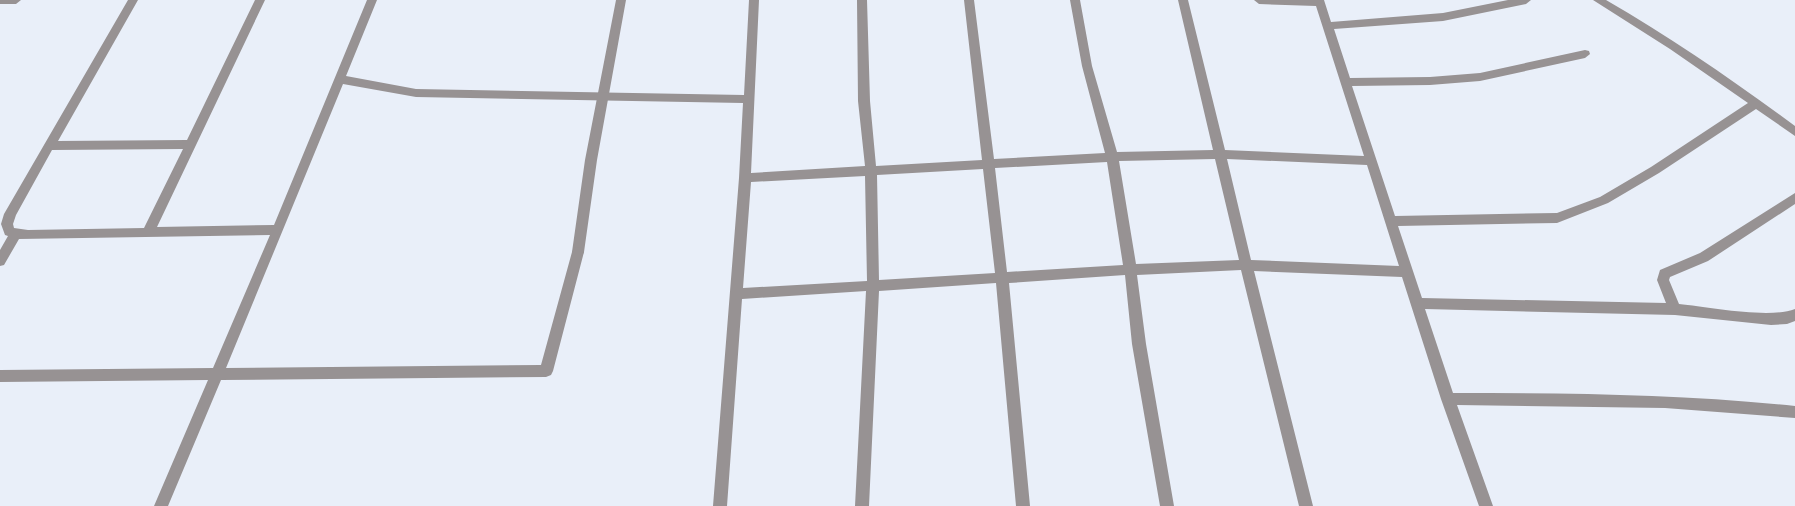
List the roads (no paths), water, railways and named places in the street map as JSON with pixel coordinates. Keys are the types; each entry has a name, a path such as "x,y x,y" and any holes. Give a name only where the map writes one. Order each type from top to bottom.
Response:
{"street":[{"path":"0,0 16,0"},
{"path":"134,0 10,214 7,224 9,231 16,234 278,230"},
{"path":"148,233 260,0"},
{"path":"162,506 372,0"},
{"path":"0,376 546,371 578,252 621,0"},
{"path":"720,506 730,352 737,294 745,178 754,0"},
{"path":"862,0 864,101 871,171 873,286 862,506"},
{"path":"969,0 1002,278 1023,506"},
{"path":"1075,0 1087,66 1112,157 1131,270 1139,344 1167,506"},
{"path":"1184,0 1246,265 1306,506"},
{"path":"1259,0 1320,1 1416,303 1486,506"},
{"path":"1327,26 1443,17 1526,0"},
{"path":"1598,0 1651,30 1795,132"},
{"path":"1346,82 1422,82 1478,77 1585,54"},
{"path":"340,79 416,93 750,99"},
{"path":"1390,221 1557,218 1604,200 1655,170 1756,103"},
{"path":"49,146 191,144"},
{"path":"745,178 1112,157 1220,154 1370,161"},
{"path":"1675,309 1663,280 1664,274 1704,257 1795,198"},
{"path":"0,262 16,234"},
{"path":"737,294 1131,270 1246,265 1406,272"},
{"path":"1416,303 1675,309 1771,319 1787,318 1795,314"},
{"path":"1448,400 1532,399 1731,406 1795,412"}]}
